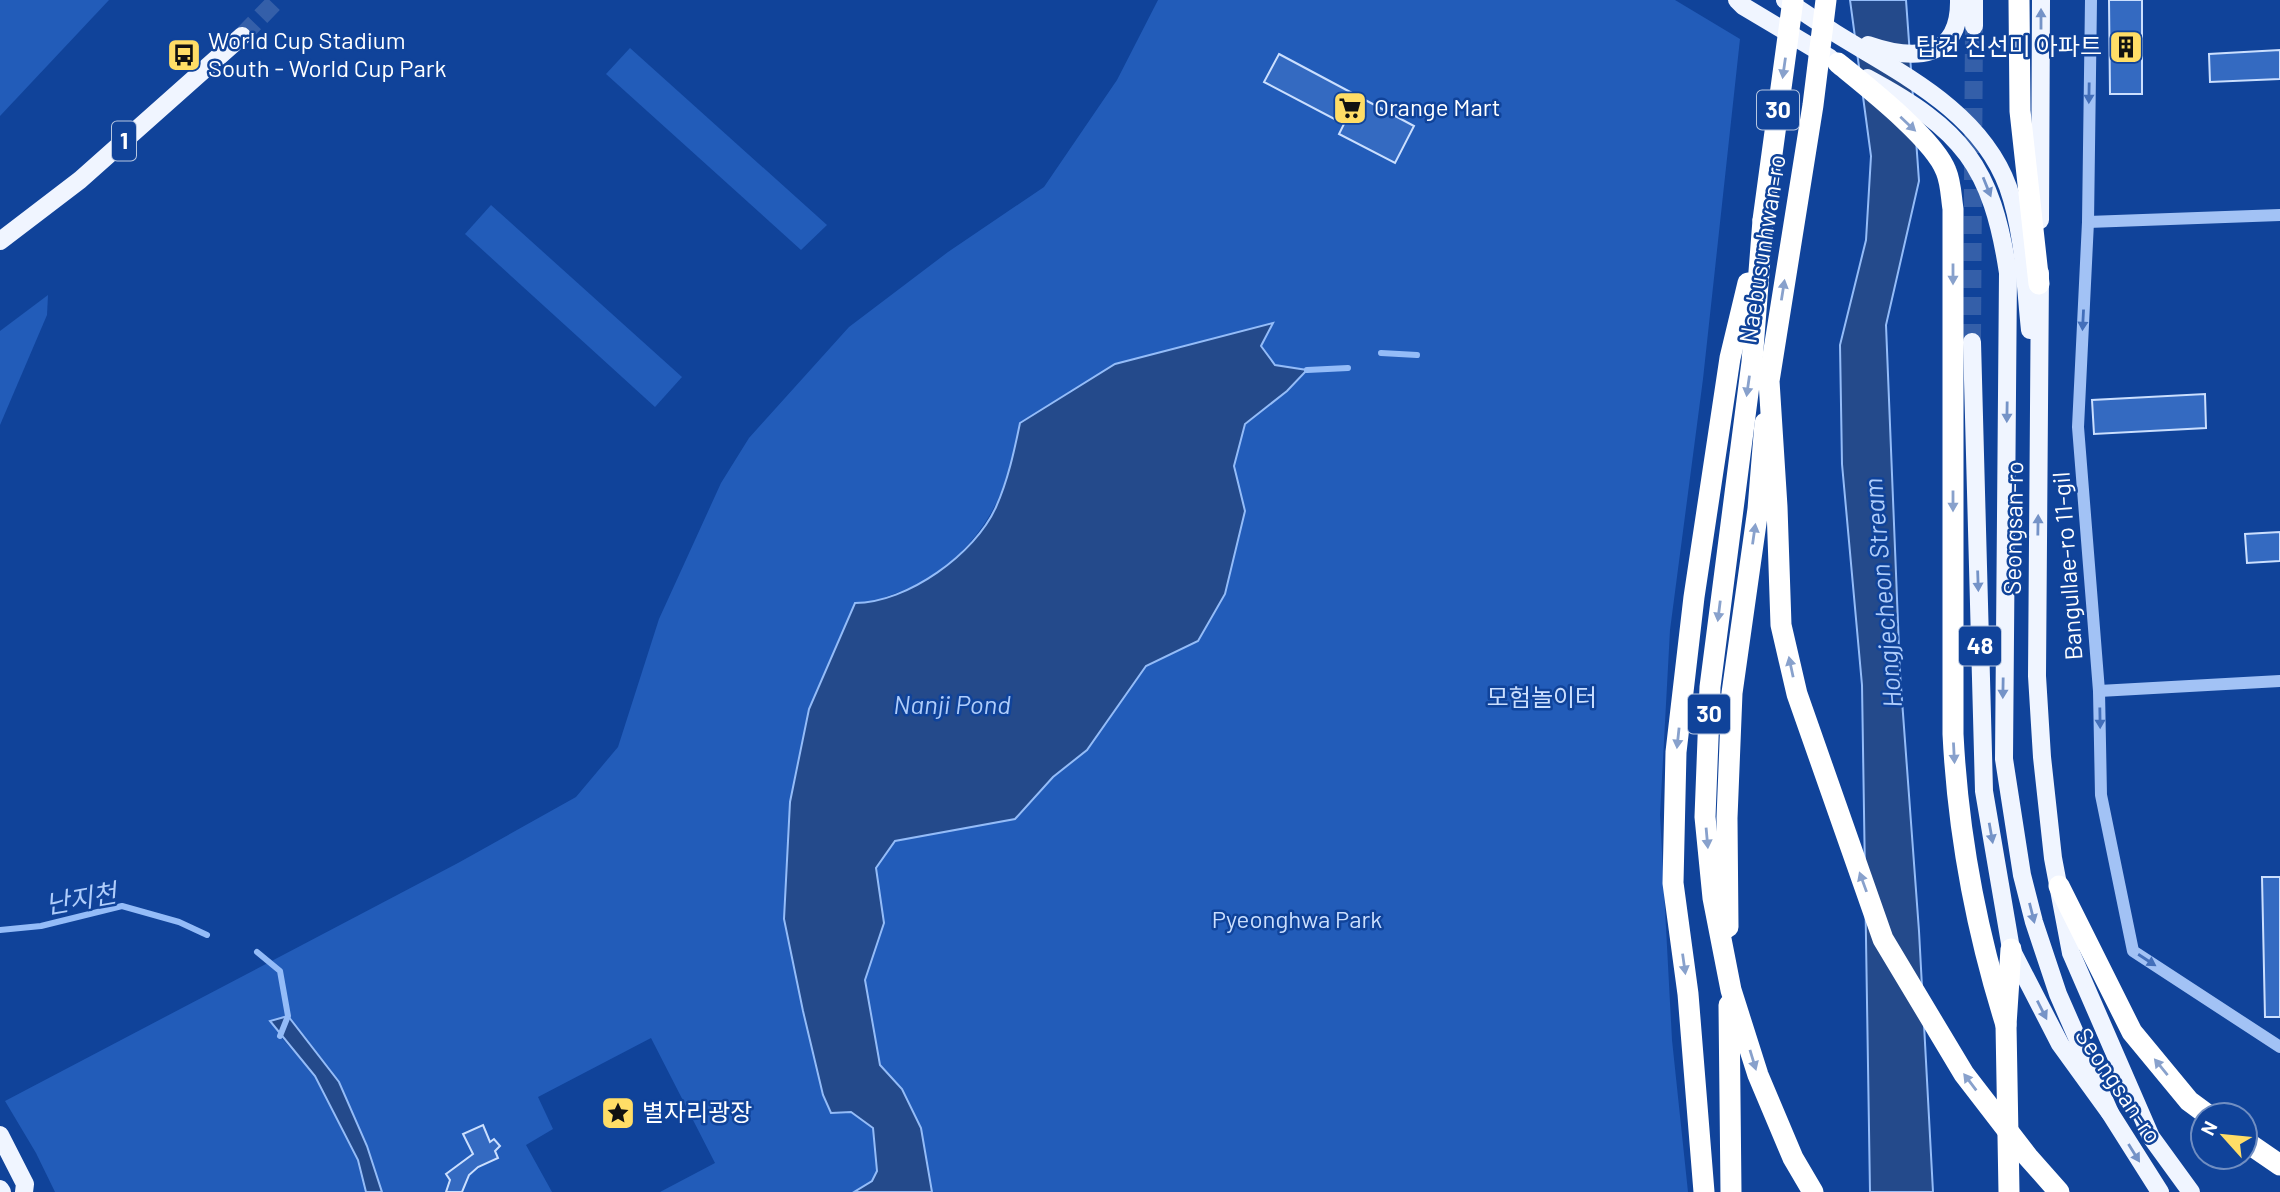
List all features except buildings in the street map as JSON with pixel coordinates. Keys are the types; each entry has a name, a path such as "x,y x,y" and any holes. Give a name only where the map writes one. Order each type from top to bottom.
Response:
{"highway":[{"name":"Naebusunhwan-ro","path":"1763,220 1793,0"},
{"name":"Naebusunhwan-ro","path":"1769,381 1813,105 1826,0"},
{"path":"2019,0 2020,111 2039,284"},
{"path":"1838,63 1893,110 1940,159 1946,171 1953,209 1953,734 1957,800 1967,869 1993,983 2006,1024"},
{"path":"1704,1192 1688,994 1673,883 1676,752 1694,597 1730,358 1763,220"},
{"name":"30","path":"1763,220 1752,362 1710,687 1705,817 1713,898 1731,990 1758,1075 1794,1158 1814,1192"},
{"path":"1731,1192 1727,818 1732,693 1758,509 1769,381"},
{"name":"30","path":"1769,381 1782,625 1797,694 1883,939 1964,1074 2028,1157 2060,1192"},
{"path":"2059,886 2132,1032 2189,1101"},
{"path":"2009,1192 2006,1024 2011,949"},
{"path":"2259,1151 2280,1165"}],"main road":[{"path":"1737,0 1838,63 1920,109 1948,132 1982,175 2000,224 2008,273 2004,758 2022,875 2046,963 2110,1113"},
{"path":"1785,0 1888,64 1954,111 1996,163 2008,186 2020,235 2040,431"},
{"path":"1835,33 1878,48 1916,54 1930,53 1953,34 1959,19 1959,0"},
{"path":"1974,0 1974,26"},
{"name":"Seongsan-ro","path":"2041,0 2037,676 2052,850 2071,953 2151,1137 2191,1192"},
{"name":"1","path":"0,240 80,180 242,36"},
{"name":"Seongsan-ro","path":"1972,342 1984,791 2011,949 2060,1044 2110,1113 2160,1192"},
{"path":"0,1135 25,1184 24,1192"}],"street":[{"name":"Bangullae-ro 11-gil","path":"2091,0 2088,222 2078,427 2099,691 2101,795 2133,951 2280,1047"},
{"path":"2088,222 2280,215"},
{"path":"2099,691 2280,681"}],"green space":[{"path":"0,0 109,0 0,116"},
{"name":"Pyeonghwa Park","path":"1158,0 1675,0 1740,39 1703,379 1670,630 1660,815 1672,1040 1688,1192 932,1192 921,1128 902,1089 880,1065 865,980 884,923 876,868 894,841 1015,819 1053,777 1087,750 1146,666 1198,641 1225,594 1245,511 1234,466 1245,424 1287,391 1307,370 1275,365 1261,346 1272,324 1020,423 1000,494 984,525 973,539 940,573 870,603 784,919 823,1095 831,1113 851,1112 873,1127 877,1171 872,1181 854,1192 660,1192 715,1163 651,1038 538,1097 553,1129 526,1145 552,1192 382,1192 367,1146 339,1082 288,1016 280,1036 315,1076 358,1160 366,1192 55,1192 36,1153 5,1101 458,863 576,797 618,747 659,619 721,483 749,438 849,327 948,252 1044,187 1117,80"},
{"path":"630,48 827,225 801,250 606,74"},
{"path":"491,205 682,377 655,407 465,234"},
{"path":"48,295 47,315 0,425 0,331"}],"water":[{"name":"Hongjecheon Stream","path":"1850,0 1906,0 1919,181 1886,325 1900,673 1919,931 1933,1192 1870,1192 1862,685 1842,464 1840,345 1866,240 1871,156"},
{"name":"Nanji Pond","path":"1273,323 1261,346 1275,365 1307,370 1287,391 1245,424 1234,466 1245,511 1225,594 1198,641 1146,666 1087,750 1053,777 1015,819 895,841 876,868 884,923 865,980 880,1065 902,1089 921,1128 932,1192 854,1192 872,1181 877,1171 873,1128 851,1112 831,1113 823,1095 784,919 790,802 809,709 855,603 896,595 917,585 937,573 972,542 996,507 1010,466 1020,423 1115,364"},
{"path":"288,1016 339,1082 367,1146 382,1192 366,1192 358,1160 315,1076 270,1021"}],"waterway":[{"path":"1381,353 1417,355"},
{"path":"1307,370 1348,368"},
{"name":"난지천","path":"0,930 41,926 122,906 179,922 207,935"},
{"name":"난지천","path":"257,952 280,971 288,1016 280,1036"}],"tunnel":[{"path":"242,36 277,0"},
{"path":"1972,342 1974,26"}],"place":[{"name":"탑건 진선미 아파트","path":"2126,47"},
{"name":"World Cup Stadium South - World Cup Park","path":"184,55"},
{"name":"Orange Mart","path":"1350,108"},
{"name":"별자리광장","path":"618,1113"}],"park label":[{"name":"모험놀이터","path":"1542,698"}]}
